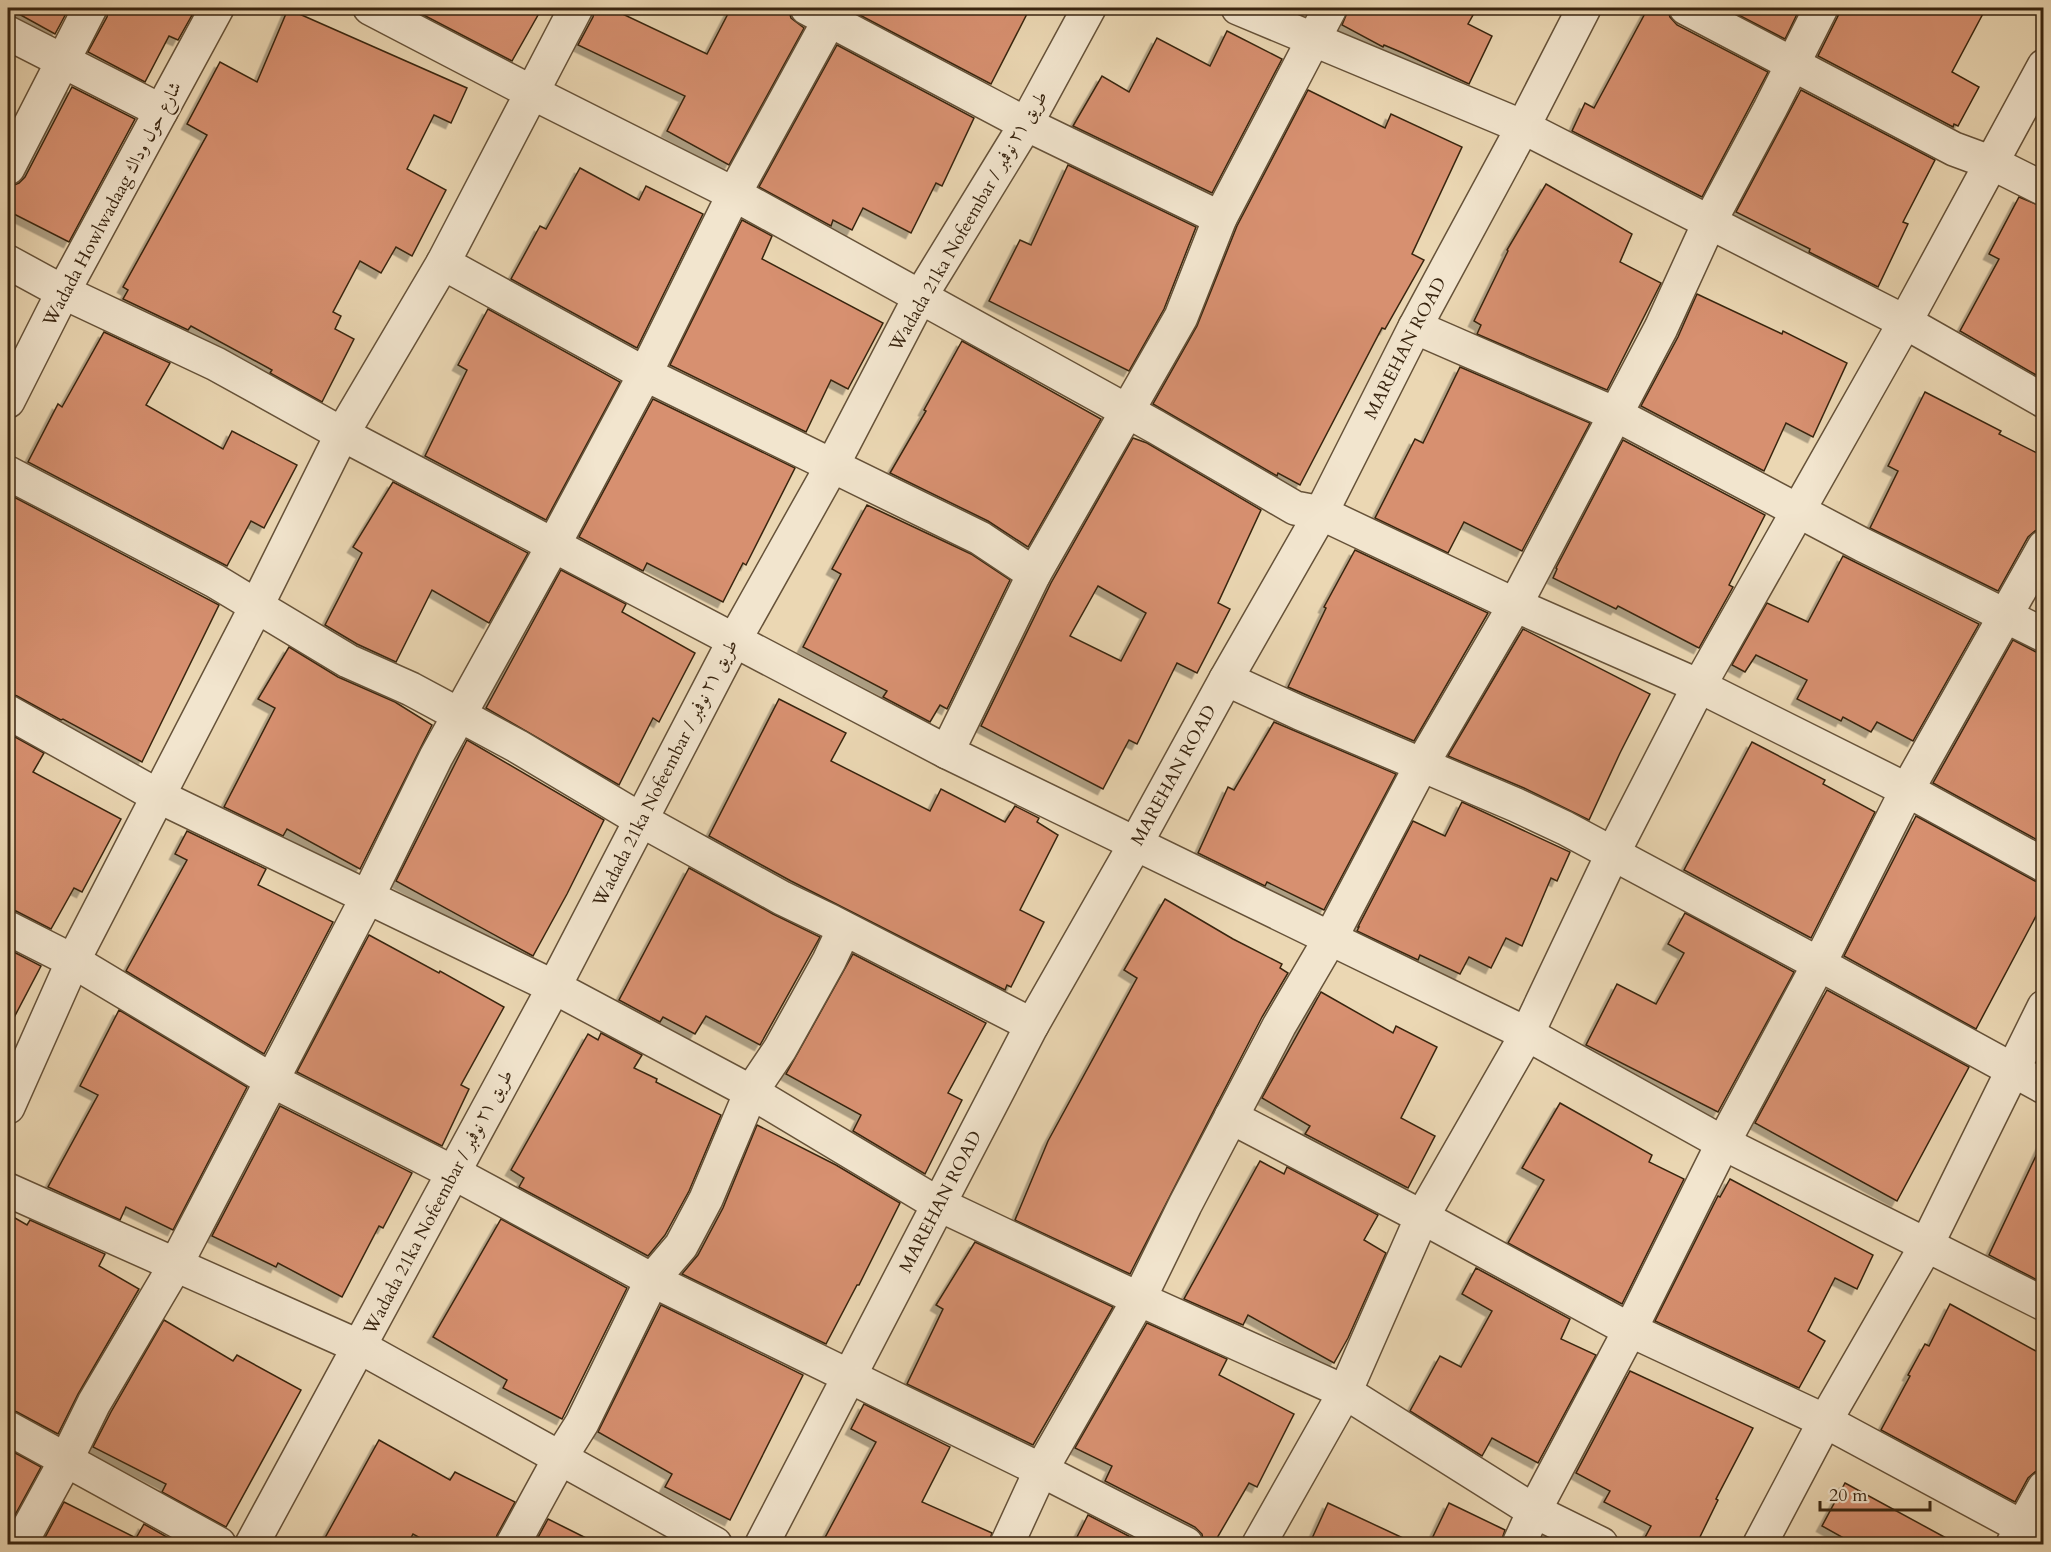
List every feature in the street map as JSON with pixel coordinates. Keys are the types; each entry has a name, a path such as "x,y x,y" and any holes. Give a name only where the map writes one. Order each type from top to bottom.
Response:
{"street":[{"path":"8,168 90,8"},
{"name":"Wadada Howlwadaag شارع حول وداك","path":"8,400 63,292 217,8"},
{"path":"370,8 734,194 1127,411 1295,508 1322,513 1515,605 1699,686 1907,790 2043,865"},
{"path":"8,1107 73,961 256,607 342,434 443,263 576,8"},
{"name":"Wadada 21ka Nofeembar / طريق ٢١ نوفمبر","path":"252,1545 554,987 735,639 832,465 920,297 1026,124 1089,8"},
{"path":"1238,8 1523,127 1905,322 2043,401"},
{"path":"948,752 1034,574 1181,316 1220,218 1312,38 1330,8"},
{"name":"MAREHAN ROAD","path":"762,1545 1032,1025 1322,513 1415,327 1523,127 1584,8"},
{"path":"1686,8 1954,149 1992,163 2043,189"},
{"path":"1007,1545 1041,1470 1139,1299 1278,1026 1330,939 1422,764 1515,605 1661,328 1710,221 1821,8"},
{"path":"20,1545 94,1402 176,1264 367,898 436,757 645,374 824,11 1026,124 1220,218"},
{"path":"8,33 161,111"},
{"path":"1259,1545 1345,1392 1422,1216 1527,1034 1612,855 1699,686 1905,322 2043,66"},
{"path":"8,262 63,292 216,364 553,546 948,752 1527,1034 1723,1143 2043,1304"},
{"path":"443,263 645,374 980,538 1034,574"},
{"path":"1415,327 1615,414 2043,635"},
{"path":"8,473 215,581 348,661 411,689 516,746 641,820 782,898 1032,1025"},
{"path":"1519,1545 1534,1511 1630,1330 1723,1143 1819,964 1907,790 2043,547"},
{"path":"1226,679 1565,828 2043,1087"},
{"path":"8,712 158,796 554,987 751,1092 938,1204 1139,1299 1345,1392 1534,1511 1601,1545"},
{"path":"8,928 73,961 271,1080 454,1173 652,1280 1041,1470 1186,1545"},
{"path":"513,1545 560,1458 582,1423 652,1280 681,1246 706,1199 751,1092 780,1049 829,961 844,928"},
{"path":"1760,1545 1825,1421 1926,1246 2043,1006"},
{"path":"1231,1117 1422,1216 1630,1330 1825,1421 2026,1537 2043,1488"},
{"path":"8,1190 360,1347 715,1545"},
{"path":"8,1428 219,1545"}],"building":[{"path":"8,8 69,8 55,34"},
{"path":"109,8 196,8 178,40 169,36 145,82 88,52 107,17"},
{"path":"410,8 542,8 512,61"},
{"path":"595,8 610,8 707,54 731,8 788,8 791,18 804,28 729,165 667,131 685,96 578,45 593,17"},
{"path":"855,8 1030,8 991,84 854,12"},
{"path":"1349,8 1477,8 1468,24 1492,36 1469,84 1403,53 1384,45 1383,47 1342,25"},
{"path":"1648,8 1667,8 1670,17 1677,25 1768,72 1702,197 1572,131 1585,103 1594,108"},
{"path":"1725,8 1800,8 1785,39"},
{"path":"1840,8 1986,8 1952,72 1979,87 1958,126 1954,124 1953,127 1818,56"},
{"path":"288,9 467,88 451,123 434,115 407,169 446,190 412,256 396,247 381,273 360,261 333,312 341,316 335,329 354,339 322,402 270,373 272,370 191,326 188,330 123,299 128,290 123,287 207,135 187,124 220,62 257,82"},
{"path":"1227,31 1282,59 1212,193 1073,126 1102,76 1129,92 1157,38 1210,66"},
{"path":"837,45 974,118 942,186 936,183 911,233 863,208 852,230 833,220 831,226 759,187"},
{"path":"72,87 135,119 69,242 8,211 8,198 14,185 25,177"},
{"path":"1308,90 1385,128 1391,114 1462,147 1412,254 1424,260 1385,329 1382,328 1300,485 1278,473 1277,476 1153,404 1197,326 1237,226"},
{"path":"1801,90 1935,160 1903,222 1908,224 1878,287 1809,252 1810,249 1736,212"},
{"path":"1068,165 1196,227 1164,309 1129,371 989,301 1020,240 1031,245"},
{"path":"580,168 639,200 646,186 703,214 637,348 511,279 540,226 546,229"},
{"path":"1546,184 1632,234 1620,262 1661,283 1607,390 1477,334 1481,325 1474,321 1507,250"},
{"path":"2019,197 2043,207 2043,379 1960,331 1999,259 1989,254"},
{"path":"742,220 772,236 762,259 883,323 848,389 831,380 806,432 670,365"},
{"path":"1697,294 1782,334 1783,331 1847,363 1813,437 1786,423 1764,471 1641,406 1678,337"},
{"path":"488,309 620,382 546,520 425,456 467,370 458,365"},
{"path":"104,332 170,363 146,405 223,449 232,431 297,465 264,528 251,521 227,566 28,462 58,404 62,407"},
{"path":"962,341 1101,419 1028,547 988,521 890,473 926,411 924,410"},
{"path":"1460,367 1590,423 1522,551 1464,522 1448,553 1375,518 1415,439 1423,443"},
{"path":"1925,392 2001,431 1999,434 2043,456 2043,528 2028,537 1998,591 1870,528 1898,471 1888,466"},
{"path":"653,399 795,468 746,565 743,563 723,602 647,563 643,571 579,537"},
{"path":"1133,438 1147,443 1261,510 1218,603 1230,609 1197,673 1177,663 1137,744 1129,740 1103,789 981,726 1051,583","holes":["1098,586 1146,613 1121,661 1070,636"]},
{"path":"1623,440 1765,515 1729,585 1733,587 1699,648 1618,606 1616,609 1553,578 1556,568"},
{"path":"393,482 528,553 489,623 432,590 396,662 357,644 325,625 362,553 353,547"},
{"path":"12,496 219,605 142,762 63,719 8,693 8,506"},
{"path":"867,505 971,554 1010,580 947,709 940,705 930,722 883,697 887,691 803,647 841,574 832,569"},
{"path":"1355,550 1488,613 1414,741 1288,687 1326,608 1324,607"},
{"path":"1843,556 1979,624 1913,741 1877,722 1871,732 1843,717 1841,721 1797,699 1807,680 1756,655 1745,672 1732,665 1767,603 1808,622"},
{"path":"561,570 626,604 622,612 695,653 659,722 653,718 619,785 486,708"},
{"path":"1523,629 1650,694 1589,820 1524,788 1448,756"},
{"path":"2013,640 2036,652 2043,653 2043,843 1933,783"},
{"path":"289,647 338,677 395,702 432,725 360,869 287,829 283,836 224,807 275,708 258,699"},
{"path":"779,699 846,733 831,761 930,811 941,789 1005,822 1015,806 1039,818 1037,822 1058,835 1020,910 1044,922 1011,987 1007,985 1005,990 791,881 709,836"},
{"path":"1274,722 1396,774 1324,910 1267,882 1265,886 1198,853 1228,787 1234,790"},
{"path":"8,733 44,753 33,772 121,819 82,892 74,888 51,929 8,909"},
{"path":"467,740 604,820 533,956 396,881"},
{"path":"1752,742 1825,780 1823,784 1875,812 1811,938 1684,870"},
{"path":"1462,802 1570,852 1557,881 1551,878 1522,946 1506,938 1491,968 1469,957 1460,974 1420,955 1418,960 1357,931 1413,821 1445,836"},
{"path":"1916,816 2043,884 2043,903 1976,1029 1844,956"},
{"path":"187,831 266,869 258,885 333,922 264,1054 126,971 187,860 175,854"},
{"path":"689,868 820,937 760,1045 706,1016 695,1034 663,1017 660,1022 619,1000"},
{"path":"1165,899 1233,939 1282,964 1280,968 1288,973 1262,1017 1130,1274 1015,1220 1048,1141 1137,978 1124,970"},
{"path":"1685,913 1794,972 1718,1112 1586,1045 1617,984 1656,1004 1684,953 1668,944"},
{"path":"369,935 504,1007 461,1085 469,1089 442,1146 297,1072"},
{"path":"8,949 41,966 8,1029"},
{"path":"853,954 986,1023 948,1093 962,1100 925,1174 853,1131 861,1115 786,1074"},
{"path":"1827,990 1969,1067 1897,1201 1755,1123"},
{"path":"1321,992 1393,1033 1396,1026 1437,1047 1401,1118 1435,1136 1408,1188 1305,1134 1310,1126 1262,1098"},
{"path":"119,1010 247,1087 173,1230 126,1207 120,1220 48,1187 98,1095 80,1086"},
{"path":"601,1033 642,1055 634,1068 657,1079 656,1082 721,1115 689,1191 665,1235 648,1256 519,1187 524,1178 511,1170 588,1034 598,1040"},
{"path":"1560,1103 1652,1155 1649,1162 1684,1179 1622,1304 1508,1243 1544,1180 1522,1168"},
{"path":"280,1106 412,1173 383,1228 379,1226 342,1297 278,1263 276,1267 212,1236"},
{"path":"757,1125 836,1165 900,1203 859,1285 826,1344 682,1274 698,1255 723,1208"},
{"path":"2043,1141 2043,1283 1989,1255"},
{"path":"1260,1161 1284,1174 1287,1167 1378,1215 1364,1240 1386,1253 1348,1338 1334,1363 1248,1315 1243,1325 1184,1299"},
{"path":"1730,1179 1873,1255 1857,1289 1835,1278 1808,1331 1825,1341 1799,1388 1655,1321 1718,1196 1720,1197"},
{"path":"8,1214 27,1225 30,1220 105,1254 99,1266 139,1289 78,1394 58,1434 8,1409"},
{"path":"501,1219 627,1288 562,1419 503,1388 507,1380 433,1337"},
{"path":"975,1242 1113,1307 1033,1445 907,1384 943,1309 936,1305"},
{"path":"1476,1268 1570,1319 1561,1339 1596,1355 1538,1463 1492,1438 1482,1456 1410,1411 1440,1356 1461,1367 1492,1311 1462,1294"},
{"path":"1950,1304 2043,1355 2043,1469 2028,1478 2015,1502 1881,1430 1910,1376 1908,1375 1925,1344 1929,1346"},
{"path":"661,1305 803,1375 730,1520 665,1487 672,1474 598,1432"},
{"path":"164,1320 233,1361 237,1355 301,1390 226,1527 162,1492 166,1484 93,1447"},
{"path":"1147,1323 1227,1359 1219,1375 1294,1414 1257,1487 1249,1483 1213,1545 1204,1545 1202,1534 1195,1527 1105,1481 1112,1466 1075,1448"},
{"path":"1630,1371 1753,1428 1716,1499 1718,1500 1696,1545 1641,1545 1651,1526 1604,1502 1610,1491 1576,1473"},
{"path":"864,1404 950,1447 922,1502 992,1533 988,1545 821,1545 876,1442 851,1429"},
{"path":"379,1440 450,1480 455,1472 515,1502 494,1545 433,1545 413,1534 407,1545 321,1545"},
{"path":"8,1449 41,1467 8,1528"},
{"path":"1845,1483 1959,1545 1856,1545 1822,1526"},
{"path":"64,1502 136,1538 144,1524 181,1545 41,1545"},
{"path":"1328,1503 1418,1545 1309,1545"},
{"path":"1449,1503 1505,1530 1500,1545 1429,1545"},
{"path":"1088,1515 1146,1545 1073,1545"},
{"path":"548,1519 600,1545 534,1545"}]}
